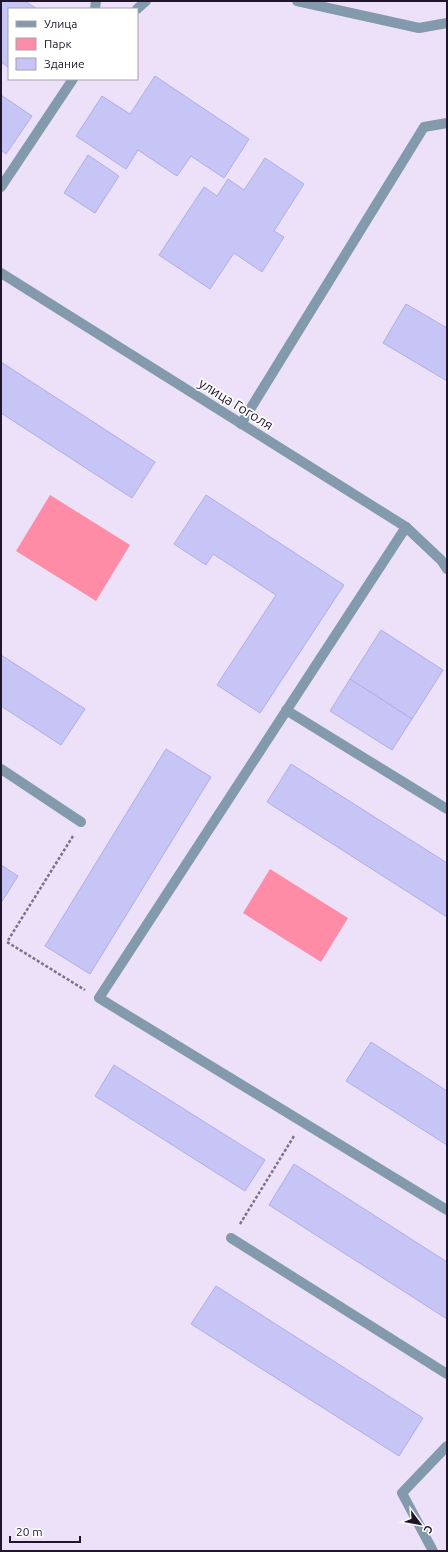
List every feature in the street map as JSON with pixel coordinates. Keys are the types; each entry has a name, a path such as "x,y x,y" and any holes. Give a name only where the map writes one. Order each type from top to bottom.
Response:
{"street":[{"path":"138,8 146,1"},
{"path":"297,1 420,28 447,23"},
{"path":"1,187 72,80"},
{"path":"241,424 424,127 447,123"},
{"name":"улица Гоголя","path":"1,273 406,527 444,559 447,569"},
{"path":"406,527 99,998 447,1210"},
{"path":"286,710 447,809"},
{"path":"1,769 81,822"},
{"path":"231,1238 447,1374"},
{"path":"433,1551 402,1493 447,1446"}],"path":[{"path":"81,822 7,942 99,998"},
{"path":"231,1238 303,1122"}],"green space":[{"path":"50,495 130,545 96,601 16,551"},
{"path":"270,869 348,918 321,962 243,913"}],"building":[{"path":"1,1 25,1 36,8 8,8 8,67 1,62"},
{"path":"155,76 249,139 224,178 191,156 177,176 138,150 126,169 76,136 102,96 130,114"},
{"path":"1,95 32,116 6,154 1,150"},
{"path":"88,155 119,176 95,213 64,193"},
{"path":"265,158 304,184 274,231 284,237 262,272 234,253 210,289 159,255 204,187 217,196 228,179 244,190"},
{"path":"406,304 447,328 447,381 383,343"},
{"path":"1,362 155,462 132,498 1,413"},
{"path":"206,495 344,585 260,713 217,685 276,595 213,554 206,565 174,544"},
{"path":"381,630 443,670 412,719 350,679"},
{"path":"1,655 85,709 61,745 1,706"},
{"path":"350,679 412,719 392,750 330,711"},
{"path":"166,749 211,777 90,974 45,946"},
{"path":"291,764 447,863 447,917 267,802"},
{"path":"1,865 18,876 1,903"},
{"path":"371,1042 447,1091 447,1145 346,1081"},
{"path":"114,1065 265,1160 245,1191 95,1096"},
{"path":"294,1164 447,1262 447,1319 269,1205"},
{"path":"216,1286 423,1418 399,1456 191,1324"}]}
